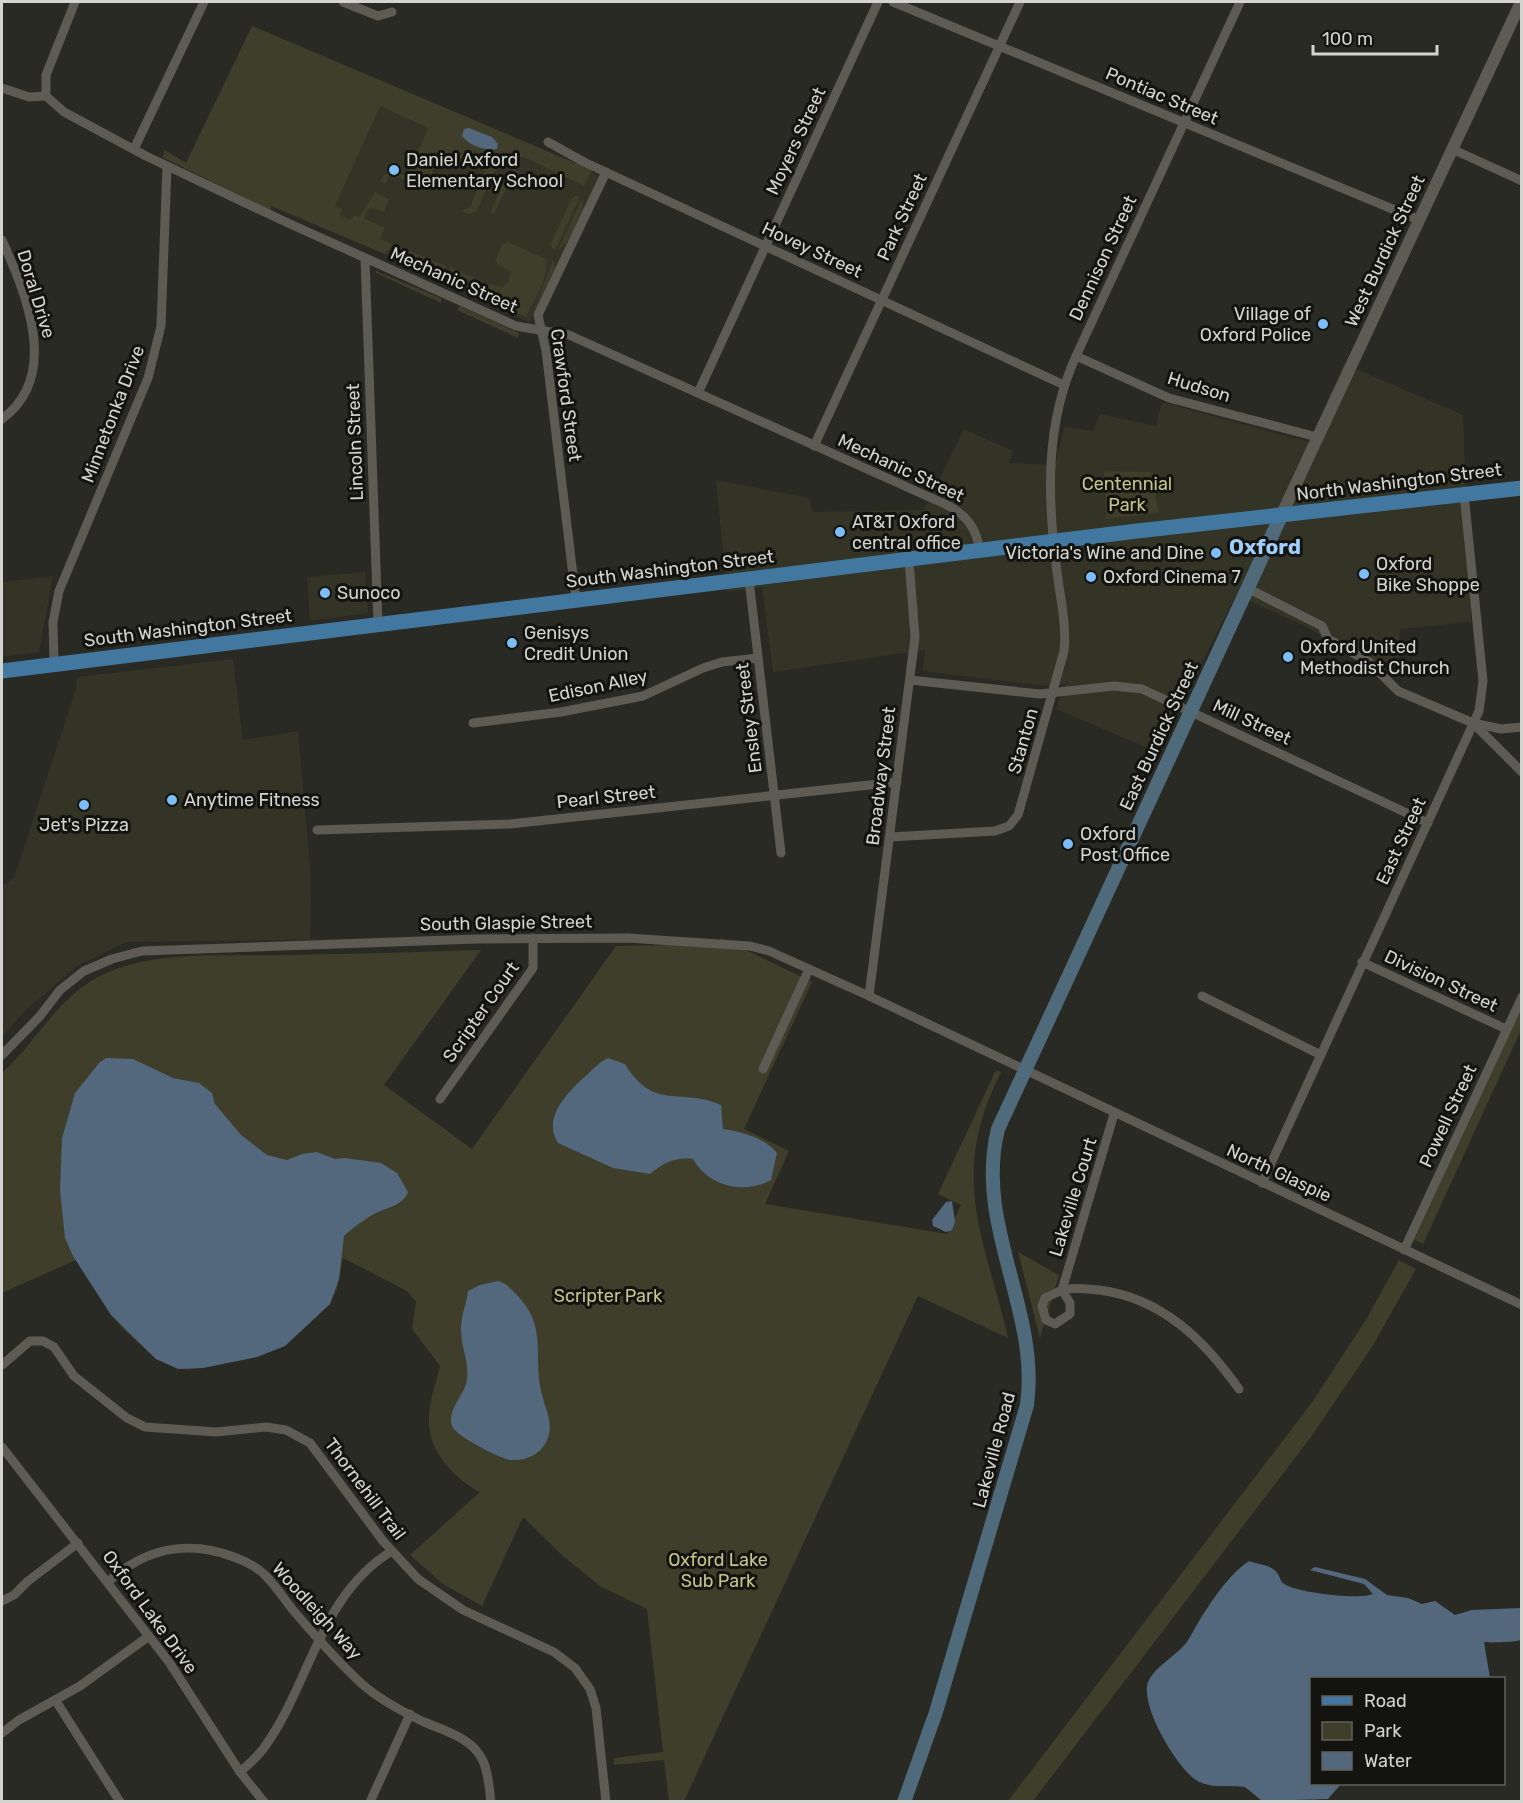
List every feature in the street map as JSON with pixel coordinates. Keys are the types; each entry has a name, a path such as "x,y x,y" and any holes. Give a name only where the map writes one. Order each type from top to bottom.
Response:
{"main road":[{"name":"North Washington Street","path":"1281,516 1521,488"},
{"name":"South Washington Street","path":"2,671 1281,516"},
{"name":"East Burdick Street","path":"1023,1069 1281,516"},
{"name":"Lakeville Road","path":"904,1802 936,1712 1027,1406 1030,1369 1027,1342 995,1216 991,1179 998,1129 1023,1069"}],"street":[{"path":"2,88 29,97 46,96 46,75 75,2"},
{"path":"134,149 204,2"},
{"path":"343,2 378,16 392,12"},
{"name":"Moyers Street","path":"698,393 878,2"},
{"name":"Pontiac Street","path":"893,2 1419,220"},
{"name":"Park Street","path":"814,446 1020,2"},
{"name":"Dennison Street","path":"1054,543 1050,462 1064,385 1240,2"},
{"name":"West Burdick Street","path":"1281,516 1521,2"},
{"name":"Mechanic Street","path":"46,96 64,112 167,167 365,258 516,326 569,335 958,511 974,529 980,552"},
{"name":"Hovey Street","path":"548,142 606,172 1064,385"},
{"path":"1452,149 1521,181"},
{"name":"Minnetonka Drive","path":"59,664 52,622 59,591 148,378 157,350 161,317 167,167"},
{"name":"Crawford Street","path":"576,600 538,315 606,172"},
{"name":"Doral Drive","path":"2,240 26,307 36,355 34,373 22,398 12,412 2,419"},
{"name":"Lincoln Street","path":"365,258 378,624"},
{"name":"Hudson","path":"1076,356 1169,398 1317,437"},
{"name":"East Street","path":"1262,1183 1428,823 1482,699 1483,681 1464,495"},
{"name":"Stanton","path":"890,837 989,832 1012,824 1023,801 1053,694 1065,639 1054,543"},
{"name":"Broadway Street","path":"869,996 916,624 909,560"},
{"name":"Ensley Street","path":"749,580 781,853"},
{"path":"1247,588 1322,626 1328,639 1369,662 1398,691 1473,723 1501,729 1521,728"},
{"name":"Edison Alley","path":"473,723 550,714 643,696 703,668 722,662 759,658"},
{"name":"Mill Street","path":"910,680 1053,694 1128,686 1142,689 1428,823"},
{"path":"1473,723 1521,772"},
{"name":"Pearl Street","path":"317,830 510,824 897,782"},
{"name":"South Glaspie Street","path":"2,1055 40,1016 60,990 84,971 112,959 142,951 533,938 628,938 750,946 769,951 1023,1069"},
{"name":"Scripter Court","path":"440,1099 533,968 533,938"},
{"name":"Division Street","path":"1362,962 1506,1029"},
{"path":"763,1069 809,969"},
{"path":"1202,996 1321,1055"},
{"name":"Powell Street","path":"1404,1250 1521,997"},
{"name":"North Glaspie","path":"1023,1069 1521,1305"},
{"name":"Lakeville Court","path":"1114,1114 1062,1290 1075,1287 1111,1292 1135,1298 1160,1310 1186,1328 1209,1349 1239,1389"},
{"name":"Thornehill Trail","path":"2,1365 30,1341 43,1341 54,1347 74,1376 127,1418 145,1427 216,1432 266,1427 295,1434 310,1443 392,1551 418,1579 463,1610 554,1652 575,1668 590,1689 596,1708 606,1802"},
{"name":"Oxford Lake Drive","path":"2,1447 149,1636 240,1772 264,1802"},
{"path":"2,1601 14,1595 28,1581 78,1543"},
{"name":"Woodleigh Way","path":"108,1582 124,1567 165,1549 194,1547 218,1551 248,1562 264,1574 319,1640 364,1685 410,1714 451,1732 471,1745 483,1760 490,1802"},
{"path":"240,1772 262,1750 276,1728 328,1620 363,1575 392,1551"},
{"path":"2,1733 19,1720 56,1701 149,1636"},
{"path":"56,1701 120,1802"},
{"path":"370,1802 410,1714"}],"shaded area":[{"name":"Daniel Axford Elementary School","path":"252,26 603,177 530,323 289,209 186,164"},
{"path":"1344,364 1463,415 1471,622 1400,629 1398,667 1360,659 1309,628 1236,595 1157,752 1056,709 1066,684 1045,686 923,671 925,650 773,672 762,587 727,592 716,480 809,498 813,512 924,510 964,429 1013,451 1009,463 1055,465 1064,427 1093,431 1100,414 1156,426 1162,402 1309,442"},
{"path":"365,572 368,613 310,621 307,577"},
{"path":"53,576 39,652 2,657 2,582"},
{"path":"233,659 243,740 298,731 311,878 310,940 127,942 77,966 26,1010 2,1037 2,886 14,878 76,689 77,677"}],"green space":[{"path":"252,26 592,170 584,186 524,157 506,157 497,166 476,212 468,214 461,211 470,207 485,171 483,163 476,159 467,161 449,154 440,158 435,166 424,161 426,156 420,153 416,156 428,128 380,106 335,206 342,209 340,215 350,220 354,215 359,217 375,192 389,199 384,212 369,208 364,218 385,228 380,239 393,244 385,254 271,206 271,211 162,157 165,150 186,163"},
{"path":"414,160 434,168 426,190 390,174 385,184 380,181 389,168 406,176"},
{"path":"514,169 523,174 514,172 494,214 490,213 507,175"},
{"path":"576,195 580,197 555,250 550,245 572,198"},
{"path":"582,199 575,227 558,250"},
{"path":"508,242 548,262 542,286 526,317 479,296 485,283 503,287 509,281 510,272 495,262 502,244"},
{"path":"397,246 447,266 439,278 393,258"},
{"path":"553,260 555,267 531,318"},
{"path":"450,267 481,281 475,295 446,282"},
{"path":"376,271 441,298 441,303 376,273"},
{"path":"460,306 519,333 518,338 457,310"},
{"name":"Centennial Park","path":"1104,471 1151,472 1159,513 1106,519"},
{"name":"Scripter Park","path":"721,938 812,982 744,1129 789,1151 765,1204 947,1234 961,1205 938,1194 996,1070 1001,1072 985,1109 976,1143 974,1175 981,1236 1008,1338 918,1296 684,1801 669,1801 664,1760 614,1765 614,1758 663,1752 647,1609 600,1586 564,1557 523,1517 482,1606 443,1584 410,1555 480,1492 453,1472 433,1444 429,1415 440,1366 412,1329 416,1302 407,1291 343,1258 337,1289 330,1304 285,1346 257,1357 187,1370 156,1359 121,1327 76,1260 2,1293 2,1073 58,1009 83,986 119,968 142,962 190,956 481,950 384,1085 472,1149 616,946 718,944"},
{"path":"1521,1007 1521,1030 1423,1244 1414,1240"},
{"path":"1018,1252 1059,1275 1040,1338"},
{"path":"1399,1260 1416,1269 1372,1347 1311,1437 1033,1801 1008,1801 1313,1401 1367,1318"}],"water":[{"path":"469,128 492,137 498,144 497,149 483,148 469,143 462,136 464,129"},
{"path":"106,1058 133,1059 173,1078 199,1083 212,1093 215,1104 241,1135 267,1155 287,1160 302,1154 317,1152 335,1159 345,1158 381,1163 397,1173 408,1192 405,1197 397,1204 372,1215 344,1236 339,1279 330,1304 285,1346 257,1357 203,1368 178,1369 156,1359 111,1315 73,1256 65,1238 60,1190 62,1138 75,1093 99,1063"},
{"path":"608,1058 625,1064 636,1079 658,1093 707,1100 721,1105 723,1129 759,1139 777,1153 771,1180 749,1187 727,1185 708,1176 693,1159 670,1162 650,1174 613,1168 558,1143 553,1122 556,1112 585,1076"},
{"path":"952,1201 955,1222 952,1230 946,1232 933,1226 932,1220 946,1202"},
{"path":"498,1281 505,1284 526,1306 536,1329 541,1391 550,1424 548,1437 542,1448 534,1455 520,1460 505,1459 478,1446 455,1430 451,1420 453,1409 464,1389 467,1377 461,1330 468,1291 480,1285"},
{"path":"1249,1561 1265,1565 1272,1568 1286,1585 1316,1593 1343,1596 1373,1594 1364,1584 1310,1570 1315,1567 1365,1579 1387,1595 1408,1598 1422,1604 1435,1601 1455,1615 1472,1610 1521,1608 1521,1640 1484,1642 1490,1677 1310,1677 1310,1785 1340,1785 1328,1799 1262,1801 1245,1787 1207,1785 1188,1773 1161,1734 1149,1703 1147,1690 1153,1674 1186,1643 1223,1585"}],"place":[{"name":"Daniel Axford Elementary School","path":"394,170"},
{"name":"Village of Oxford Police","path":"1323,324"},
{"name":"AT&T Oxford central office","path":"840,532"},
{"name":"Victoria's Wine and Dine","path":"1216,553"},
{"name":"Oxford Bike Shoppe","path":"1364,574"},
{"name":"Oxford Cinema 7","path":"1091,577"},
{"name":"Sunoco","path":"325,593"},
{"name":"Genisys Credit Union","path":"512,643"},
{"name":"Oxford United Methodist Church","path":"1288,657"},
{"name":"Anytime Fitness","path":"172,800"},
{"name":"Jet's Pizza","path":"84,805"},
{"name":"Oxford Post Office","path":"1068,844"}],"district":[{"name":"Oxford","path":"1265,547"}],"park label":[{"name":"Oxford Lake Sub Park","path":"718,1570"}]}
